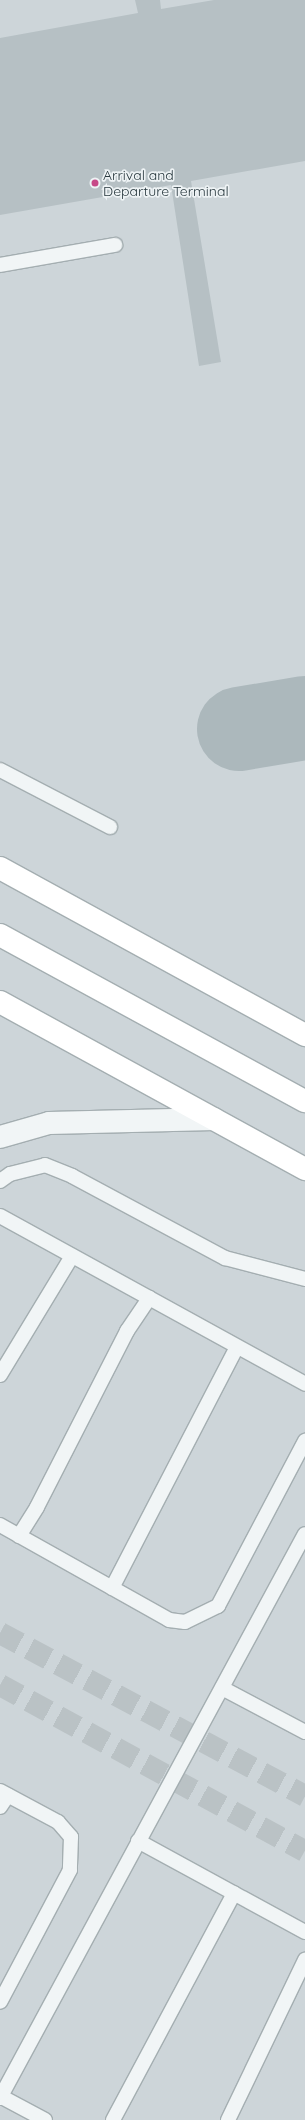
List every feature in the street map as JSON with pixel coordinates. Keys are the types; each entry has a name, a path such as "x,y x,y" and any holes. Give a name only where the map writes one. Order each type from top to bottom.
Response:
{"main road":[{"path":"0,868 305,1035"},
{"path":"0,935 305,1100"},
{"path":"3,1006 305,1169"}],"street":[{"path":"0,1137 49,1123 214,1119"}],"lane":[{"path":"0,265 115,245"},
{"path":"0,770 110,827"},
{"path":"0,1182 10,1174 45,1165 72,1176 224,1258 305,1279"},
{"path":"0,1216 305,1384"},
{"path":"0,1376 72,1256"},
{"path":"19,1536 37,1508 127,1331 149,1298"},
{"path":"112,1588 237,1347"},
{"path":"0,1525 170,1620 185,1622 218,1606 305,1441"},
{"path":"45,2120 0,2097 305,1534"},
{"path":"222,1688 305,1732"},
{"path":"0,2002 70,1870 71,1837 58,1822 2,1798"},
{"path":"138,1841 305,1932"},
{"path":"113,2120 234,1893"},
{"path":"228,2120 305,1960"}],"shaded area":[{"path":"0,0 305,0 305,2120 0,2120"}],"building":[{"name":"Arrival and Departure Terminal","path":"135,0 160,0 161,9 214,0 305,0 305,161 191,181 221,362 199,366 171,185 0,215 0,38 138,13"}],"taxiway":[{"path":"239,729 305,718"}],"tunnel":[{"path":"0,1633 305,1796"},
{"path":"0,1685 305,1851"}],"place":[{"name":"Arrival and Departure Terminal","path":"95,183"}]}
